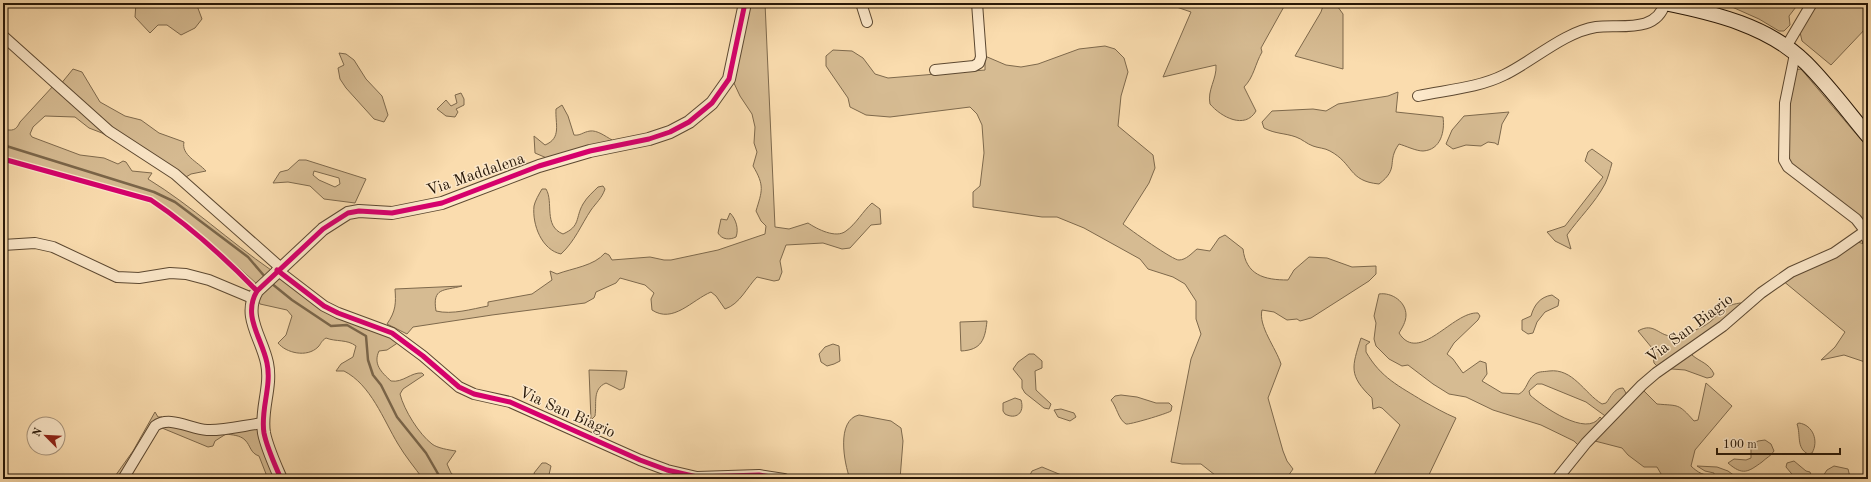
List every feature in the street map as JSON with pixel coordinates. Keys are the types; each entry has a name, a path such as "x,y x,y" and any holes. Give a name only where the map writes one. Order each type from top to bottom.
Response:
{"main road":[{"path":"1665,3 1730,18 1758,31 1790,50 1806,63 1868,136"},
{"path":"1846,110 1868,126"}],"street":[{"name":"Via Maddalena","path":"252,298 278,270 324,229 348,213 359,211 392,213 442,203 539,166 590,151 649,139 676,129 689,122 712,103 729,79 745,3"},
{"path":"861,3 867,22"},
{"path":"935,70 974,66 979,62 981,57 977,3"},
{"path":"1418,96 1474,85 1504,76 1581,31 1596,27 1629,27 1653,20 1660,16 1665,3"},
{"path":"1790,50 1812,3"},
{"name":"Via San Biagio","path":"3,36 109,131 176,174 278,270 324,306 338,313 392,333 424,356 466,390 510,402 640,460 667,470 697,477 759,475 784,479"},
{"name":"Via San Biagio","path":"1557,479 1586,443 1642,385 1656,373 1723,326 1761,293 1791,272 1834,253 1866,236 1856,219 1788,167 1784,160 1785,103 1790,50"},
{"path":"3,245 35,243 53,247 117,277 139,278 170,273 186,274 209,280 252,298 250,315 267,362 268,375 263,423 264,434 281,479"},
{"path":"123,479 155,426 162,422 171,422 208,430 263,423"}],"shaded area":[{"path":"136,3 196,3 202,19 195,28 181,35 167,25 158,25 150,33 135,17"},
{"path":"746,3 765,3 775,227 789,229 808,223 816,228 832,234 842,233 853,225 872,203 880,209 881,224 871,225 850,248 842,249 823,243 786,245 780,261 782,272 779,280 774,281 757,277 735,303 725,309 716,296 711,292 675,313 660,314 652,310 651,299 654,293 645,285 620,278 616,283 596,292 594,298 585,303 413,327 407,334 387,324 395,307 395,289 462,286 441,291 436,298 435,303 436,311 462,311 488,306 488,302 532,294 552,280 550,271 557,274 583,266 595,261 605,253 609,255 612,260 650,257 671,260 718,250 765,234 766,226 761,221 756,211 761,193 761,184 753,166 757,152 754,143 755,127 752,114 740,96 733,81"},
{"path":"1165,3 1286,3 1261,48 1262,52 1252,75 1244,87 1256,111 1251,117 1240,121 1233,120 1220,113 1210,104 1209,99 1216,65 1163,77 1191,12"},
{"path":"1324,3 1335,3 1343,14 1343,69 1295,56 1321,12"},
{"path":"1723,3 1799,3 1789,16 1790,25 1784,31 1779,31 1759,19"},
{"path":"1818,3 1868,3 1868,26 1831,65 1802,41 1800,32"},
{"path":"1105,46 1115,49 1124,58 1128,72 1121,96 1118,126 1153,155 1155,168 1149,183 1123,224 1142,238 1179,260 1186,258 1197,249 1210,251 1219,238 1225,235 1243,249 1248,265 1252,270 1271,279 1288,280 1294,270 1309,257 1327,258 1352,267 1376,266 1376,274 1369,281 1311,318 1300,321 1297,319 1287,320 1274,312 1262,310 1261,316 1265,330 1281,364 1268,398 1283,451 1287,461 1293,469 1286,479 1220,479 1201,464 1182,464 1171,462 1191,359 1201,334 1196,319 1196,301 1185,284 1173,277 1148,269 1140,259 1084,228 1057,217 1042,217 973,207 973,192 980,186 984,153 982,125 977,114 970,107 890,117 866,115 850,107 848,98 826,66 826,56 833,50 852,51 863,58 875,74 888,78 985,70 985,56 1006,65 1021,67 1038,64 1079,49"},
{"path":"339,53 346,54 354,60 366,79 382,96 388,115 384,122 374,119 346,88 340,79 338,68 344,65"},
{"path":"73,69 82,72 100,102 125,116 141,120 159,133 184,142 185,151 188,155 206,171 191,174 186,177 109,128 60,85"},
{"path":"1801,69 1868,148 1868,237 1787,160 1787,123 1794,70"},
{"path":"54,85 136,153 102,133 89,128 75,117 45,116 33,127 30,134 32,137 80,155 104,158 118,164 123,161 126,162 132,171 152,173 148,179 164,189 271,270 258,285 226,256 169,210 153,200 3,157 3,129 15,129"},
{"path":"1398,92 1396,112 1443,117 1442,134 1438,143 1429,150 1420,151 1399,144 1393,156 1389,174 1379,184 1369,182 1356,176 1338,156 1330,151 1315,147 1296,137 1268,130 1264,128 1262,122 1272,111 1313,109 1326,111 1338,104 1388,96"},
{"path":"461,93 464,99 464,105 456,109 458,112 455,117 446,116 437,109 446,100 451,106 457,103 455,95"},
{"path":"562,105 568,116 574,135 595,131 612,140 549,159 535,153 534,136 545,145 554,139 556,134 556,109"},
{"path":"1509,112 1502,124 1498,145 1488,142 1481,146 1466,145 1453,149 1446,144 1452,130 1464,116"},
{"path":"1592,149 1612,163 1601,191 1567,235 1571,249 1555,241 1547,232 1565,226 1603,177 1585,161 1588,152"},
{"path":"299,160 306,160 366,179 355,203 324,199 310,186 288,182 273,183 280,172 288,170","holes":["314,171 339,178 340,184 335,187 319,180 313,175"]},
{"path":"603,186 605,189 602,195 566,249 561,254 554,252 548,247 540,236 535,221 534,206 542,189 546,189 548,194 553,225 563,234 573,228 588,197 598,187"},
{"path":"730,213 736,224 737,234 736,237 726,239 718,233 721,219 727,220"},
{"path":"1858,242 1864,244 1868,249 1868,363 1844,355 1821,360 1835,347 1845,332 1782,280"},
{"path":"281,276 312,300 402,340 387,350 379,351 377,360 379,368 391,381 399,380 418,373 422,373 424,375 403,389 400,394 413,421 427,440 437,447 456,451 447,464 451,473 458,479 423,479 392,434 376,403 362,385 344,371 336,371 341,364 353,357 356,346 349,342 326,338 313,350 297,353 291,352 278,343 286,335 292,316 287,310 260,304 258,300 260,295"},
{"path":"1379,294 1393,296 1401,302 1404,306 1406,318 1399,333 1407,341 1416,343 1426,340 1468,315 1478,313 1480,316 1478,320 1454,343 1447,354 1453,359 1463,373 1480,361 1486,363 1487,374 1482,381 1502,393 1519,394 1524,390 1532,377 1536,374 1541,372 1557,371 1572,377 1602,404 1606,403 1613,393 1620,388 1623,388 1626,393 1625,401 1608,418 1586,402 1542,384 1537,384 1529,391 1530,395 1544,406 1575,422 1585,424 1594,423 1600,417 1604,421 1579,446 1574,441 1541,425 1493,410 1466,397 1449,394 1408,365 1402,366 1389,359 1376,346 1374,339 1376,323 1374,316"},
{"path":"1552,295 1559,300 1558,306 1545,312 1537,322 1533,333 1528,334 1522,330 1522,320 1531,316 1534,308 1541,300"},
{"path":"1740,303 1745,304 1693,351 1692,355 1712,370 1714,374 1712,377 1707,378 1685,370 1659,368 1654,363 1652,348 1638,331 1644,328 1649,328 1670,336 1684,334 1706,325 1725,308"},
{"path":"987,321 985,333 978,346 961,351 960,322"},
{"path":"1361,338 1370,342 1366,345 1366,352 1378,369 1391,381 1423,401 1456,418 1427,479 1372,479 1400,425 1382,408 1379,407 1373,409 1372,398 1364,390 1356,377 1354,364"},
{"path":"833,344 839,346 840,361 827,366 821,362 819,354 825,347"},
{"path":"1029,354 1034,354 1042,361 1042,368 1035,371 1036,390 1051,404 1049,409 1044,408 1025,393 1022,388 1022,380 1013,369 1018,362"},
{"path":"589,370 627,371 624,388 620,390 606,383 599,389 596,397 595,416 591,420"},
{"path":"1706,383 1732,406 1695,450 1691,466 1701,474 1707,475 1714,475 1714,473 1705,471 1697,466 1717,467 1728,471 1739,479 1664,479 1657,467 1644,467 1628,455 1622,448 1591,440 1642,389 1657,404 1678,406 1694,421 1698,420"},
{"path":"1121,395 1137,397 1156,403 1169,403 1172,406 1171,411 1148,419 1126,424 1121,419 1111,400 1115,396"},
{"path":"1015,398 1021,400 1021,412 1016,416 1009,416 1003,411 1003,403"},
{"path":"1061,409 1074,413 1076,417 1070,421 1058,417 1054,410"},
{"path":"155,412 158,417 162,417 155,421 121,479 113,479 133,451"},
{"path":"859,415 891,421 901,428 903,441 900,479 850,479 844,453 844,433 847,425 852,419"},
{"path":"164,422 184,426 260,425 280,479 268,479 259,456 252,451 247,442 241,437 226,434 215,441 213,446 208,447 162,428"},
{"path":"1799,423 1808,427 1813,434 1815,444 1812,453 1808,454 1800,445 1797,424"},
{"path":"1765,440 1771,444 1774,451 1770,456 1753,468 1742,471 1728,463 1734,459 1746,460 1751,458 1751,446 1758,441"},
{"path":"1794,461 1806,471 1810,472 1812,477 1809,479 1796,479 1786,467 1787,463"},
{"path":"542,463 546,463 551,466 548,479 536,479 534,473"},
{"path":"1834,466 1848,469 1850,477 1846,479 1821,479 1827,470"},
{"path":"1042,467 1071,479 1028,479 1032,471"}],"waterway":[{"path":"3,145 154,192 175,202 248,257 266,278"},
{"path":"271,283 292,300 331,326 347,325 366,336 368,360 373,375 381,385 397,417 426,453 441,479"}],"cycle path":[{"path":"281,479 269,450 264,433 263,416 268,372 265,354 252,318 253,300 257,291 323,229 348,213 359,211 392,213 442,203 539,166 590,151 649,139 670,132 689,122 712,103 729,79 745,3"},
{"path":"3,159 151,200 206,242 257,291"},
{"path":"277,270 324,306 338,313 392,333 423,356 459,387 474,394 510,402 640,460 667,470 697,477 759,475 784,479"}]}
